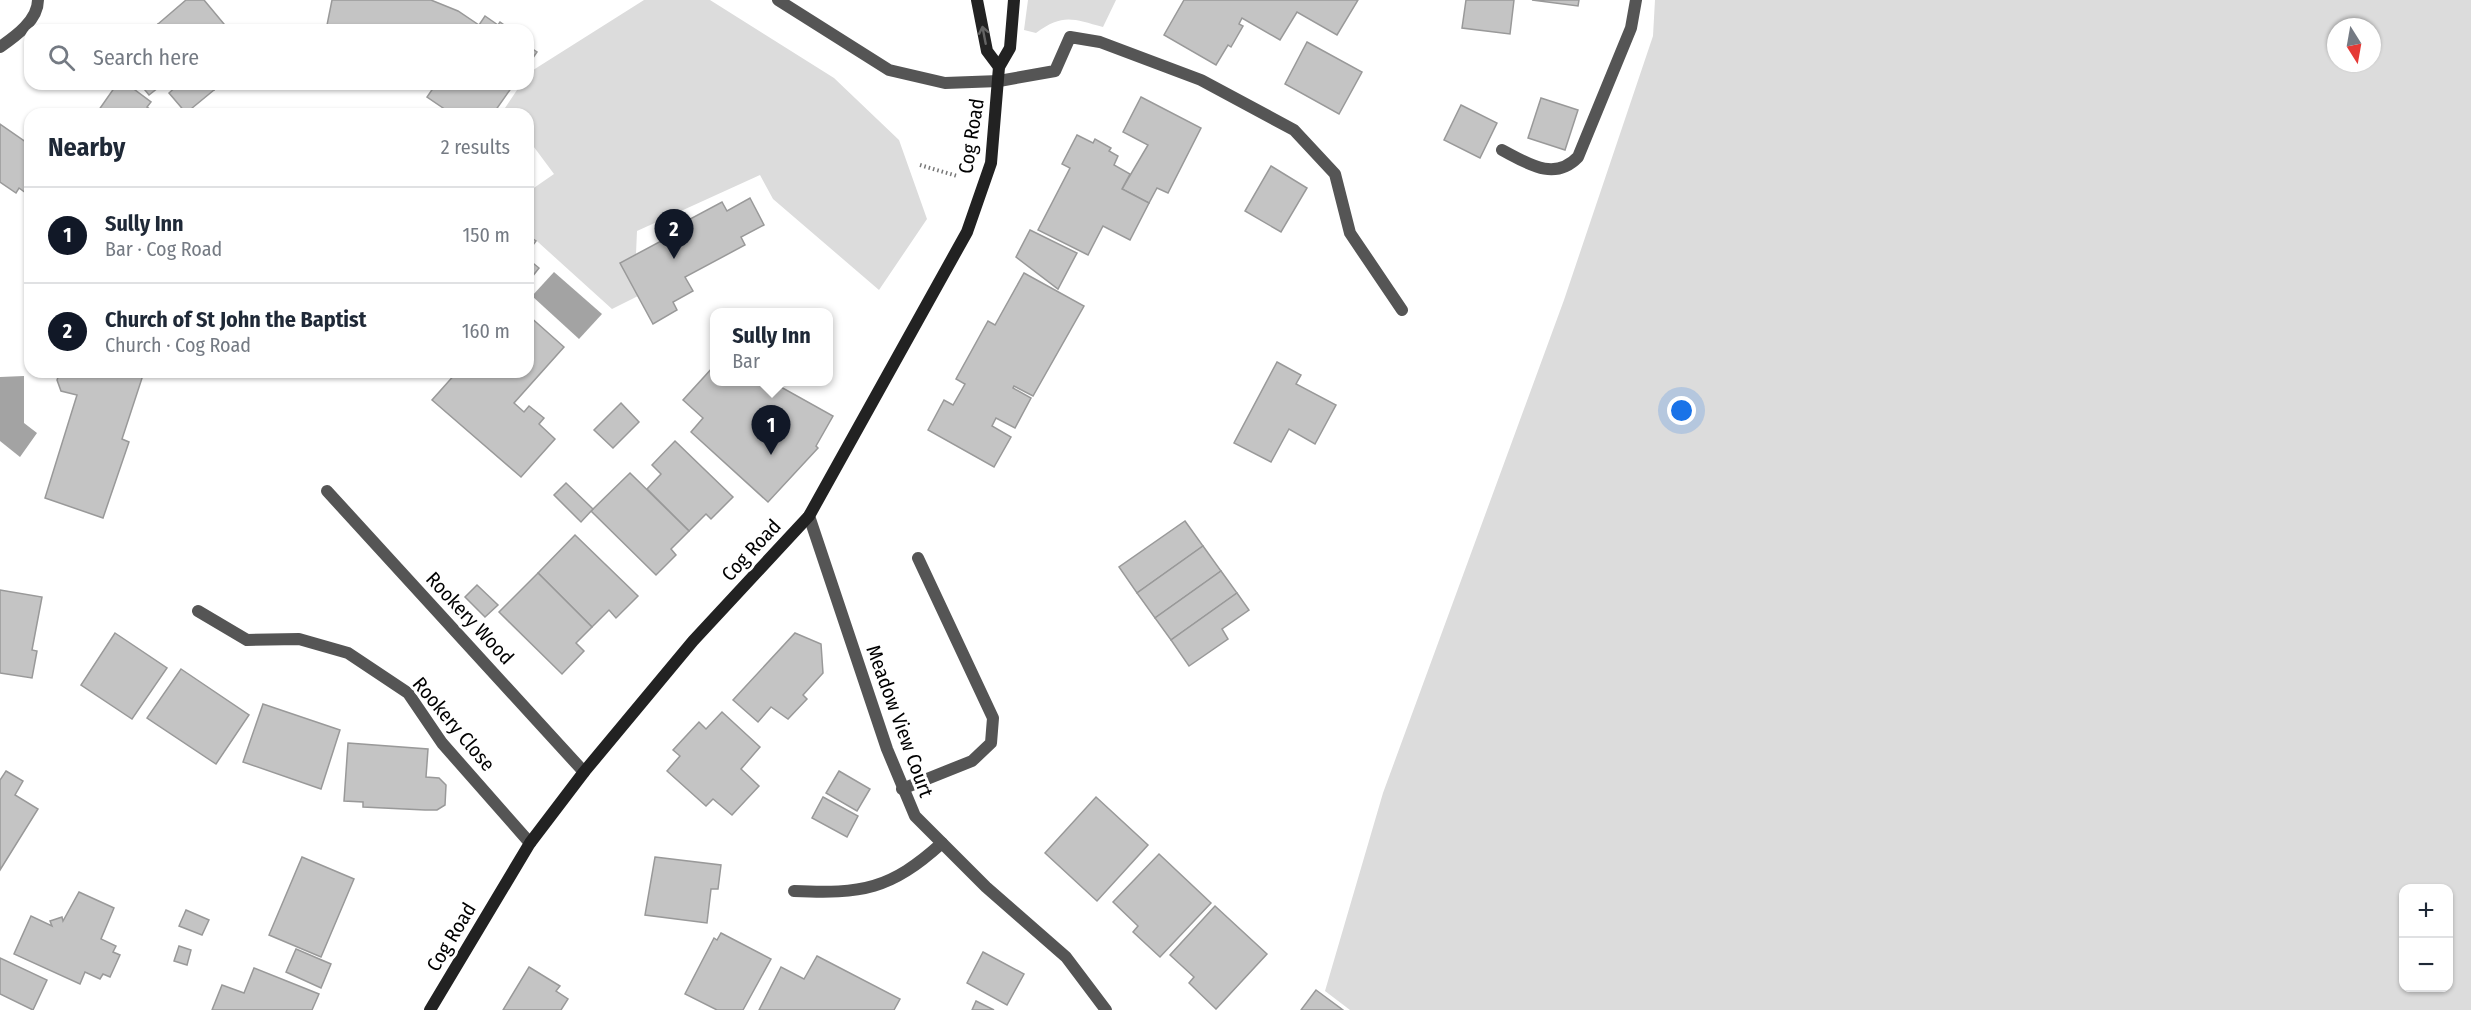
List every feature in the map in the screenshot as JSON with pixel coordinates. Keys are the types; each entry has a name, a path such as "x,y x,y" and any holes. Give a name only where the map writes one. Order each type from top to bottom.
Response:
{"street":[{"path":"26,24 38,9 38,0"},
{"path":"778,0 889,70 945,83 999,81 1054,71 1070,37 1100,42 1200,80 1294,130 1335,174 1350,233 1402,310"},
{"name":"Cog Road","path":"977,0 987,51 999,67"},
{"name":"Cog Road","path":"430,1010 530,843 584,772 693,641 809,516 967,232 991,163 999,67 1010,48 1014,0"},
{"path":"1502,150 1534,167 1557,171 1569,166 1578,157 1631,28 1636,0"},
{"path":"0,47 17,35 24,26"},
{"name":"Rookery Wood","path":"327,491 584,772"},
{"name":"Meadow View Court","path":"809,516 902,789 915,816 986,887 1066,957 1106,1010"},
{"path":"902,789 972,761 991,743 993,718 918,558"},
{"name":"Rookery Close","path":"198,611 247,640 298,639 348,653 408,693 442,743 530,843"},
{"path":"794,891 843,893 875,886 915,867 942,843"}],"path":[{"path":"920,165 966,179"}],"shaded area":[{"path":"644,0 710,0 834,78 899,140 927,219 879,290 773,199 760,175 637,231 636,254 620,263 638,296 612,309 534,238 534,188 554,174 534,147 534,108 505,108 517,90 534,90 534,69"},
{"path":"1028,0 1116,0 1103,27 1076,20 1061,20 1036,33 1024,30"},
{"path":"1655,0 2471,0 2471,1010 1350,1010 1325,991 1383,793 1564,300 1653,36"},
{"path":"554,272 602,314 579,339 534,298 534,294"},
{"path":"24,376 24,423 37,433 20,457 0,441 0,377"}],"building":[{"path":"186,0 204,0 224,24 158,24"},
{"path":"332,0 431,0 458,11 478,24 327,24"},
{"path":"1184,0 1358,0 1337,35 1297,12 1280,40 1242,18 1239,24 1243,26 1231,47 1228,45 1216,65 1164,35"},
{"path":"1466,0 1514,0 1510,34 1462,28"},
{"path":"1532,0 1579,0 1578,6"},
{"path":"485,16 497,24 480,24"},
{"path":"1307,42 1362,72 1339,114 1285,84"},
{"path":"113,90 135,90 151,102 148,108 100,108"},
{"path":"145,90 155,90 149,95"},
{"path":"172,90 214,90 192,108 182,108 169,93"},
{"path":"432,90 510,90 497,108 443,108 427,97"},
{"path":"1141,97 1201,128 1168,193 1157,188 1149,203 1122,189 1148,145 1123,132"},
{"path":"1541,98 1578,110 1565,150 1528,138"},
{"path":"1461,105 1497,123 1480,158 1444,140"},
{"path":"0,124 24,141 24,192 19,188 16,193 0,182"},
{"path":"1077,135 1093,143 1095,139 1111,148 1109,151 1118,156 1114,165 1130,174 1122,189 1149,203 1130,240 1103,226 1088,255 1038,230 1070,168 1062,164"},
{"path":"1271,166 1307,188 1281,232 1245,211"},
{"path":"750,198 764,225 741,237 745,245 685,277 693,291 673,302 677,310 653,324 620,263 665,239 662,234 722,202 727,211"},
{"path":"1030,230 1077,253 1058,289 1016,257"},
{"path":"534,264 539,268 534,274"},
{"path":"1024,273 1084,306 1033,396 1014,386 1013,388 1031,398 1015,428 996,418 992,426 1011,437 994,467 928,430 944,400 953,405 965,384 956,379 988,321 995,325"},
{"path":"534,320 564,347 514,403 524,412 529,406 544,418 539,424 555,439 521,477 432,400 452,378 534,378"},
{"path":"1277,362 1301,375 1296,384 1336,405 1315,444 1289,429 1271,462 1234,443"},
{"path":"710,370 710,386 779,386 833,416 816,446 818,448 768,502 691,432 703,418 683,400"},
{"path":"58,378 142,378 122,439 129,442 103,518 45,498 77,395 61,391"},
{"path":"621,403 639,422 613,448 594,430"},
{"path":"675,441 733,497 711,519 706,514 689,531 647,489 661,474 652,465"},
{"path":"630,473 689,531 671,549 676,555 656,575 591,511"},
{"path":"566,483 593,509 581,522 554,495"},
{"path":"1185,521 1203,546 1137,593 1119,567"},
{"path":"575,535 638,596 616,618 609,610 592,627 538,573"},
{"path":"1203,546 1221,571 1155,618 1137,593"},
{"path":"1221,571 1237,593 1171,640 1155,618"},
{"path":"538,573 592,627 576,643 584,651 562,674 499,612"},
{"path":"477,585 498,605 485,617 465,597"},
{"path":"0,590 42,597 32,650 37,651 32,678 0,673"},
{"path":"1237,593 1249,610 1222,629 1228,639 1189,666 1171,640"},
{"path":"115,633 167,668 132,719 81,685"},
{"path":"795,633 821,644 823,673 803,695 807,699 788,719 771,707 758,722 733,700"},
{"path":"181,669 249,715 216,764 147,718"},
{"path":"263,704 340,730 321,789 243,762"},
{"path":"722,712 760,747 741,769 759,786 732,815 713,799 706,806 667,771 680,756 673,750 699,722 706,729"},
{"path":"348,743 428,749 426,777 439,778 446,785 445,805 437,810 425,810 363,807 363,802 344,801"},
{"path":"6,771 23,781 15,795 38,809 0,870 0,780"},
{"path":"839,771 870,789 857,811 826,793"},
{"path":"823,797 858,816 847,837 812,818"},
{"path":"1096,797 1148,845 1097,901 1045,853"},
{"path":"1159,854 1211,903 1160,957 1133,932 1138,926 1113,902"},
{"path":"302,857 354,879 321,957 269,935"},
{"path":"655,857 721,865 718,889 711,889 707,923 645,915"},
{"path":"79,892 114,908 101,939 116,946 113,952 120,955 110,977 103,974 100,979 85,972 80,984 14,954 31,916 52,926 50,921 62,917 63,921"},
{"path":"1215,906 1267,954 1216,1009 1189,983 1194,977 1170,955"},
{"path":"186,910 209,920 202,935 179,926"},
{"path":"721,933 771,959 743,1010 717,1010 685,994 714,938 717,940"},
{"path":"179,946 191,950 187,965 174,961"},
{"path":"296,949 331,964 321,988 286,972"},
{"path":"983,952 1024,974 1007,1005 967,983"},
{"path":"817,956 900,999 894,1010 759,1010 781,967 804,979"},
{"path":"0,958 47,980 33,1010 0,994"},
{"path":"529,967 560,986 556,991 568,999 561,1010 503,1010"},
{"path":"254,968 319,994 312,1010 212,1010 222,985 244,993"},
{"path":"1316,990 1343,1010 1301,1010"},
{"path":"976,1001 994,1010 972,1010"}],"place":[{"name":"Church of St John the Baptist","path":"674,259"},
{"name":"Sully Inn","path":"771,455"}]}
